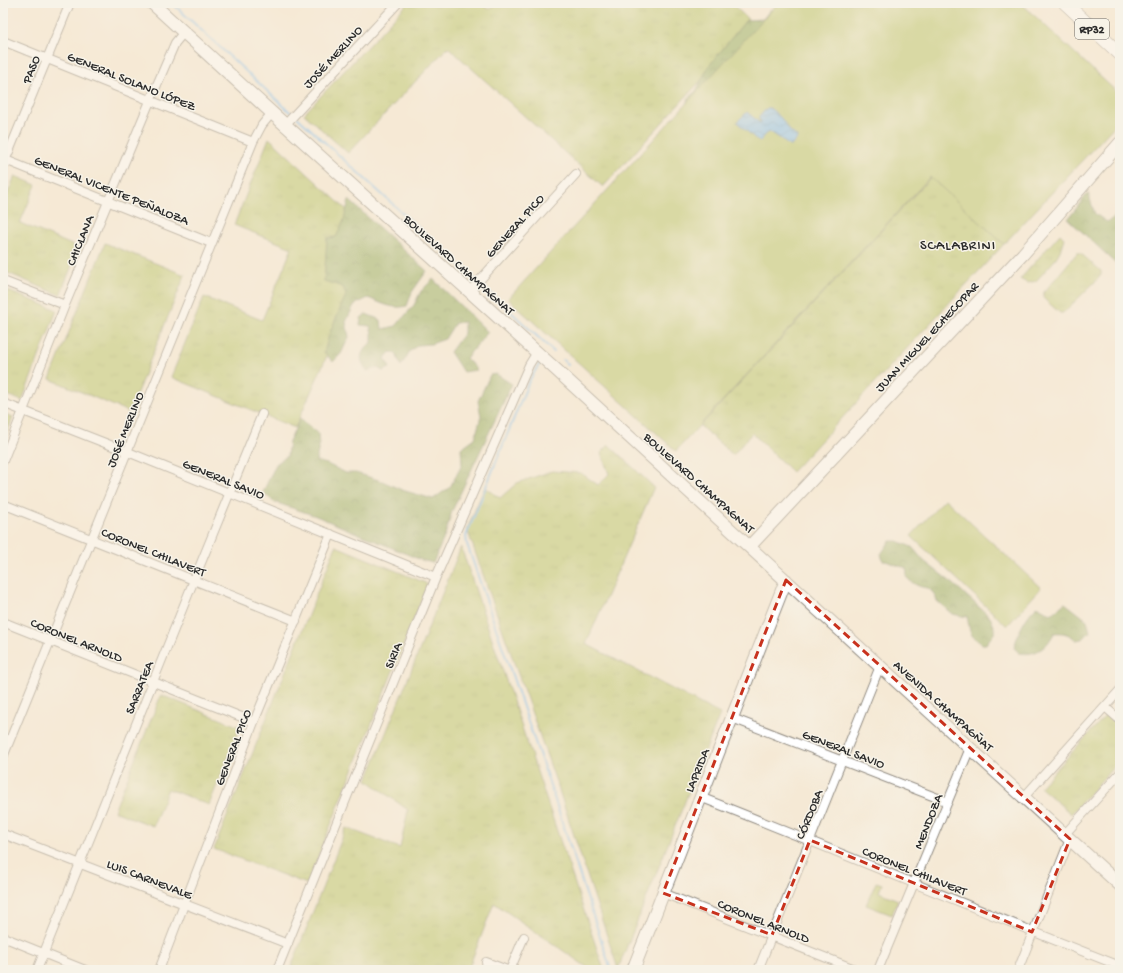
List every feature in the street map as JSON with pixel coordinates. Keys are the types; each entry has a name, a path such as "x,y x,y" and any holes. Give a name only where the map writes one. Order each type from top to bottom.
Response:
{"main road":[{"name":"BOULEVARD CHAMPAGNAT","path":"152,3 750,546"},
{"name":"RP32","path":"1065,3 1120,54"},
{"name":"JUAN MIGUEL ECHECOPAR","path":"750,546 1023,254 1120,143"},
{"name":"AVENIDA CHAMPAGÑAT","path":"750,546 1024,798 1120,884"},
{"name":"LAPRIDA","path":"633,970 786,580"}],"street":[{"name":"PASO","path":"4,161 70,3"},
{"name":"JOSÉ MERLINO","path":"285,125 398,3"},
{"name":"CHICLANA","path":"3,461 65,305 150,101 175,43 184,32"},
{"name":"GENERAL SOLANO LÓPEZ","path":"3,40 253,142"},
{"name":"JOSÉ MERLINO","path":"3,758 7,737 50,641 253,142 262,125 272,113"},
{"name":"GENERAL VICENTE PEÑALOZA","path":"4,161 109,200 211,243"},
{"name":"GENERAL PICO","path":"469,292 576,174"},
{"path":"3,281 65,305"},
{"name":"SIRIA","path":"277,970 436,577 529,365 537,352"},
{"name":"GENERAL SAVIO","path":"3,403 436,577"},
{"name":"SARRATEA","path":"37,970 262,414"},
{"name":"CORONEL CHILAVERT","path":"3,504 296,621"},
{"name":"GENERAL PICO","path":"159,970 254,722 331,534"},
{"name":"CORONEL ARNOLD","path":"3,622 254,722"},
{"name":"CÓRDOBA","path":"758,970 880,666"},
{"path":"1024,798 1120,690"},
{"path":"1106,707 1120,720"},
{"name":"GENERAL SAVIO","path":"732,718 948,802"},
{"name":"MENDOZA","path":"878,970 970,748"},
{"path":"1018,970 1067,836 1120,773"},
{"name":"CORONEL CHILAVERT","path":"700,797 810,840 1032,932 1120,966"},
{"name":"LUIS CARNEVALE","path":"3,834 288,944"},
{"name":"CORONEL ARNOLD","path":"662,893 856,970"},
{"path":"3,937 85,970"},
{"path":"510,970 524,937"},
{"path":"486,962 507,970"}],"highlighted area":[{"path":"786,580 1070,839 1032,932 810,840 772,935 663,893"}],"green space":[{"path":"408,3 480,3 488,9 500,3 731,3 753,24 603,187 448,47 348,153 304,114"},
{"path":"778,3 1021,3 1120,95 1120,120 1004,244 930,177 676,451 508,299"},
{"path":"770,10 793,15 684,109 689,97 696,91 708,67 746,20 763,19"},
{"path":"269,138 349,212 357,288 295,428 171,377 204,297 262,320 292,248 234,225"},
{"path":"15,176 36,185 20,223 79,248 60,295 3,271 3,204"},
{"path":"931,177 1004,244 792,472 752,433 733,455 700,426"},
{"path":"1088,193 1095,214 1107,222 1118,215 1120,209 1120,267 1068,219"},
{"path":"349,200 427,271 412,292 407,306 392,307 368,298 354,305 346,322 349,337 341,354 333,362 324,352 330,332 346,295 343,287 324,281 327,238 336,237 343,223"},
{"path":"1060,234 1064,238 1060,251 1054,261 1036,281 1027,283 1020,279"},
{"path":"105,243 185,275 129,412 50,379"},
{"path":"1077,253 1080,253 1101,271 1101,275 1063,313 1060,313 1043,298 1044,292"},
{"path":"433,279 488,332 466,358 477,370 463,372 450,352 464,333 464,322 455,323 445,339 431,344 418,345 410,351 401,366 396,354 390,352 385,358 390,368 383,371 377,368 367,371 361,358 365,348 372,342 372,333 370,326 360,325 361,318 366,314 381,320 382,329 396,326 414,305 421,291"},
{"path":"3,289 57,310 22,401 3,393"},
{"path":"496,374 512,384 452,511 445,535 433,563 421,560 316,516 274,502 263,492 276,464 287,456 289,441 300,419 318,433 319,446 316,461 327,464 346,473 356,473 382,481 402,490 433,499 450,487 462,465 461,448 475,438 481,416 478,401 490,375"},
{"path":"3,413 13,417 3,443"},
{"path":"609,445 654,487 586,644 720,714 618,969 559,790 467,529 485,487 500,498 517,483 552,471 581,473 598,485 609,474 601,453"},
{"path":"945,499 1041,588 1007,626 911,536"},
{"path":"890,541 897,541 912,547 924,561 955,585 990,617 995,632 986,644 982,644 972,635 967,617 952,614 937,601 934,594 928,588 918,586 906,577 907,571 905,567 883,561 881,554"},
{"path":"336,546 428,584 307,884 214,849"},
{"path":"461,547 604,970 591,970 494,903 468,970 290,970 346,828 400,848 408,810 367,780"},
{"path":"1065,603 1087,620 1090,632 1083,639 1076,640 1066,634 1054,633 1044,647 1035,652 1025,654 1019,653 1014,648 1022,625 1037,606 1051,614"},
{"path":"161,695 240,727 209,805 168,789 153,826 114,811"},
{"path":"1106,715 1120,728 1120,760 1071,814 1040,787"},
{"path":"876,882 882,884 879,892 898,900 892,915 866,905"}],"water":[{"path":"767,108 770,108 781,118 790,131 797,137 791,146 769,131 759,142 737,122 747,112 760,123 759,117"}],"waterway":[{"path":"172,3 290,112"},
{"path":"297,117 475,279"},
{"path":"481,284 554,352"},
{"path":"563,360 568,365"},
{"path":"540,363 529,381 466,536 467,544 553,794 611,970"}],"district":[{"name":"SCALABRINI","path":"958,244"}]}
